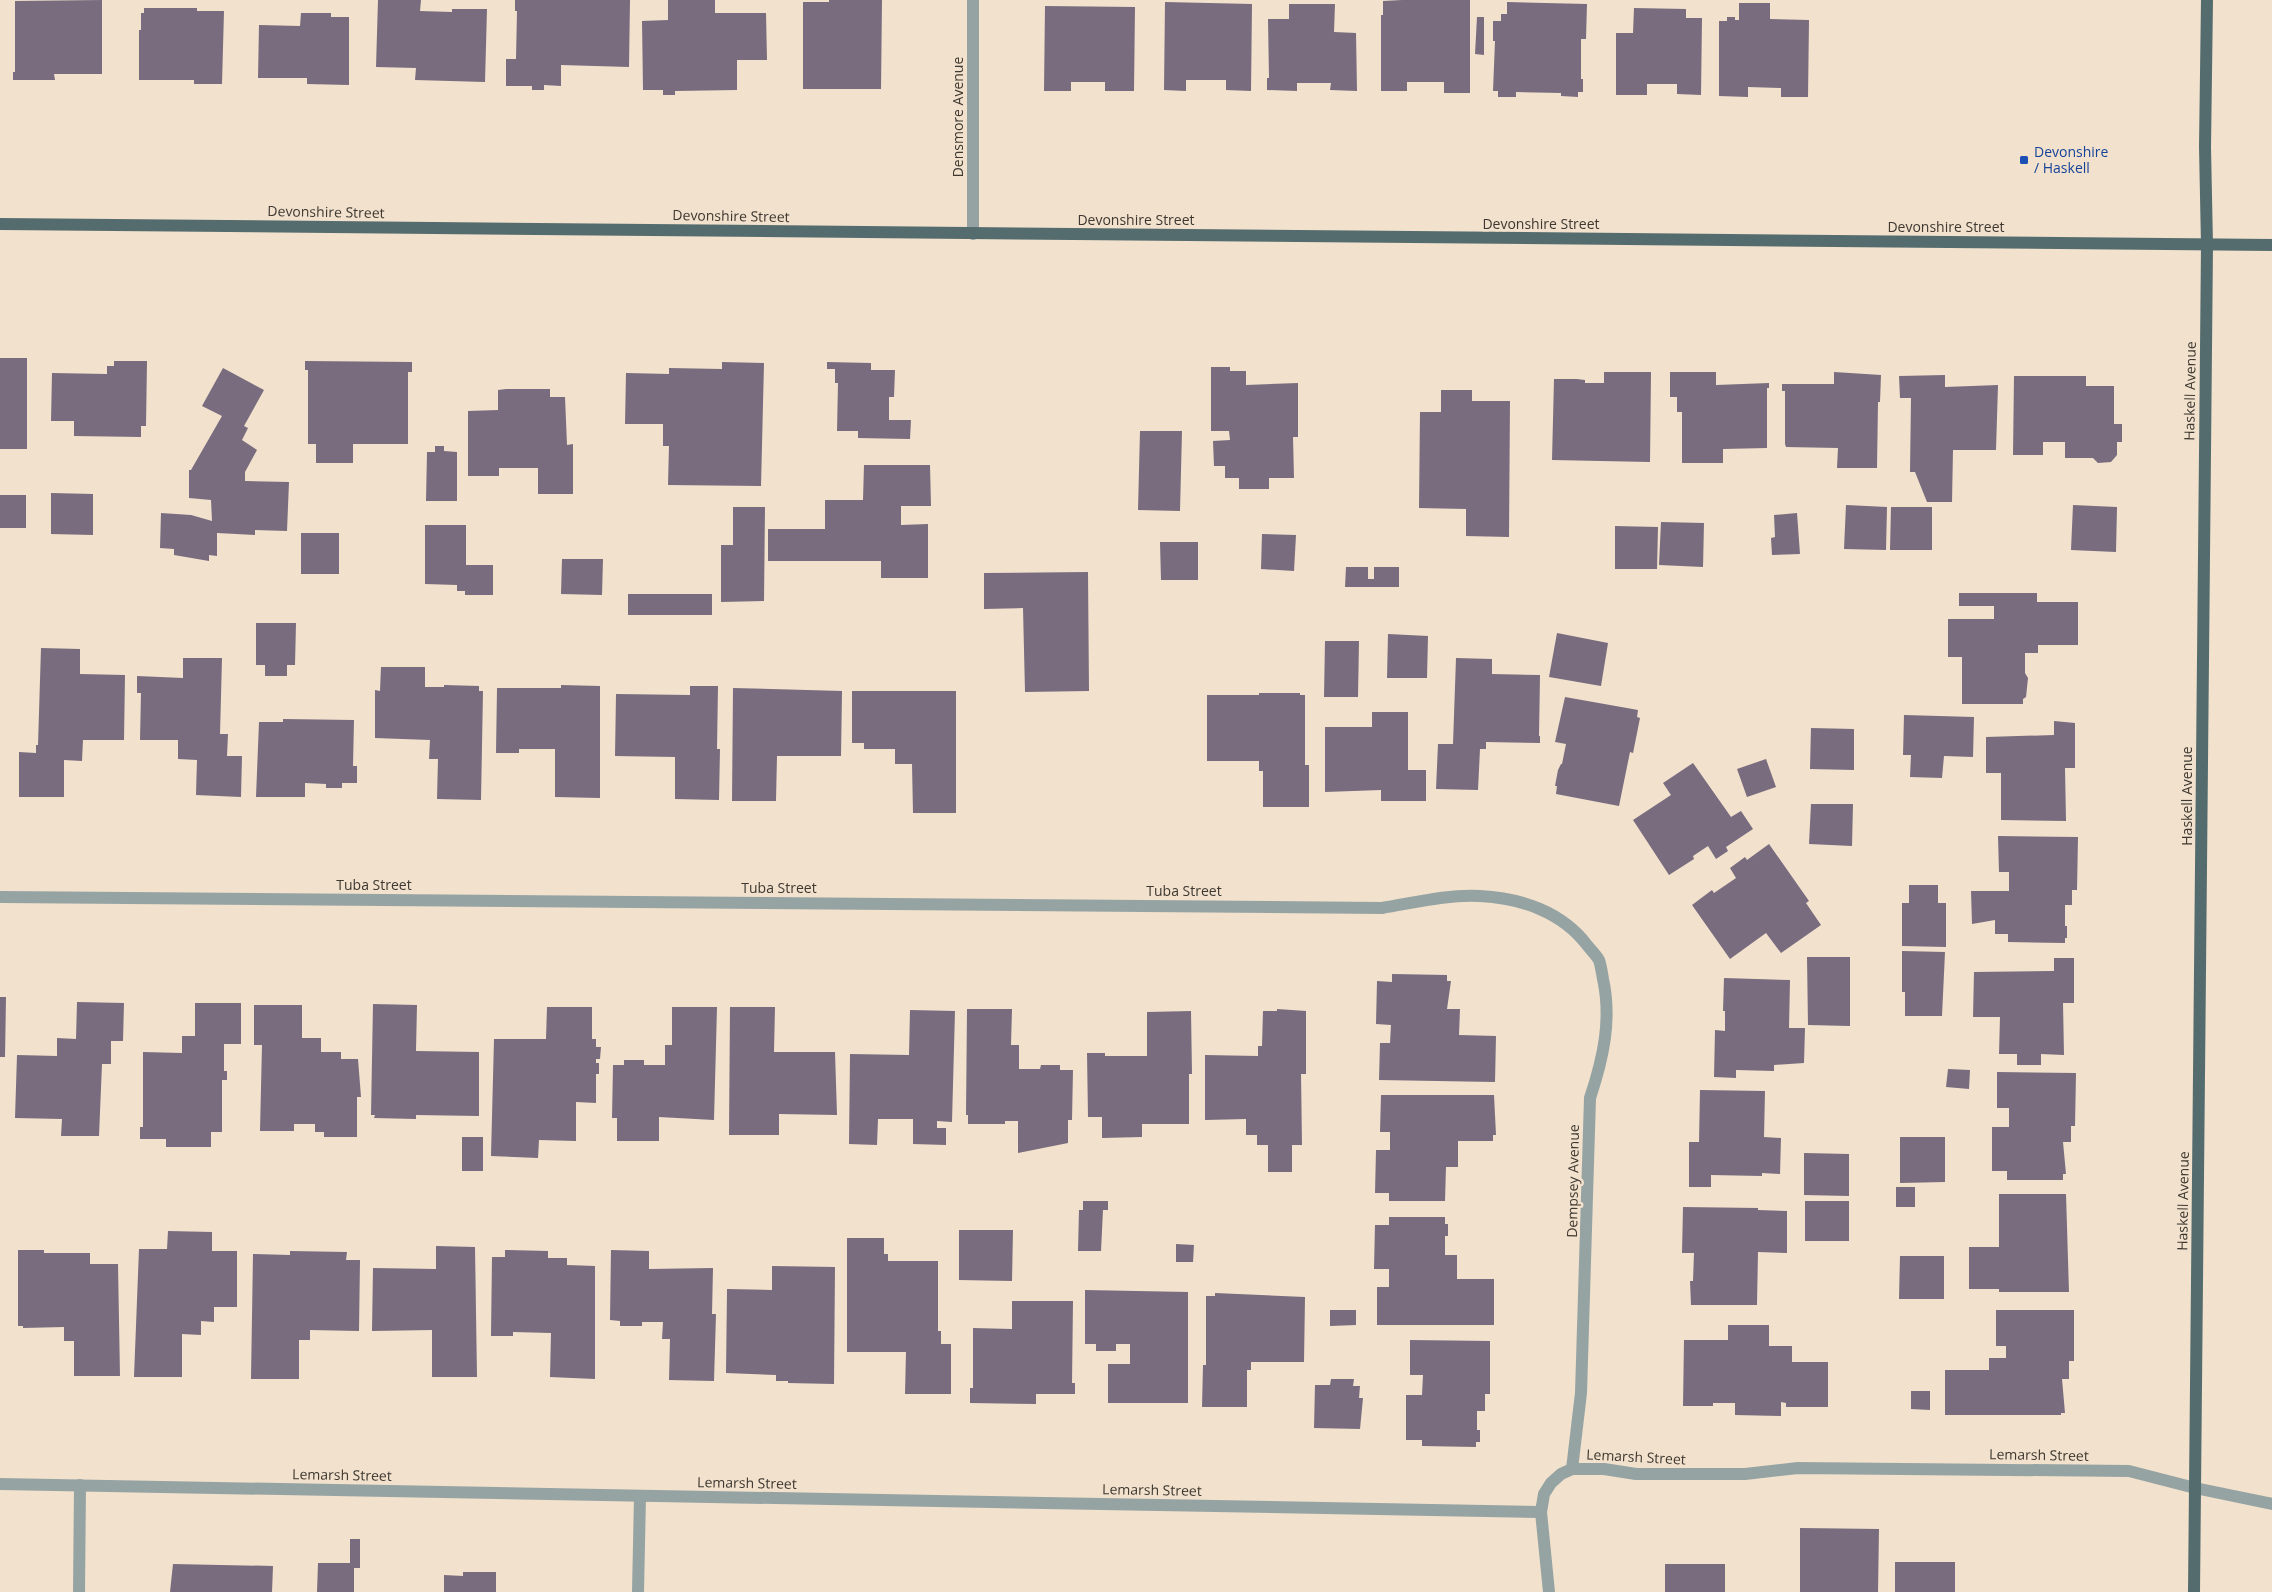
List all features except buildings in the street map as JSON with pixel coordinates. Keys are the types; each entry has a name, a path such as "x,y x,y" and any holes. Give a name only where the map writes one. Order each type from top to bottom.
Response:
{"main road":[{"name":"Haskell Avenue","path":"2194,1592 2207,244 2205,147 2207,0"},
{"name":"Devonshire Street","path":"0,224 2272,244"}],"street":[{"name":"Densmore Avenue","path":"973,0 974,234"},
{"name":"Tuba Street","path":"0,897 1382,908 1431,900 1479,896 1514,900 1555,915"},
{"name":"Dempsey Avenue","path":"1555,915 1580,935 1599,960 1606,994 1607,1029 1602,1064 1590,1098 1581,1393 1572,1469"},
{"name":"Lemarsh Street","path":"0,1484 1542,1512 1544,1494 1551,1483 1561,1474 1572,1469 1604,1469 1636,1474 1745,1474 1798,1468 2129,1471 2195,1488 2272,1504"},
{"path":"79,1592 80,1485"},
{"path":"638,1592 640,1496"},
{"path":"1542,1512 1549,1592"}],"place":[{"name":"Devonshire / Haskell","path":"2024,160"}]}
